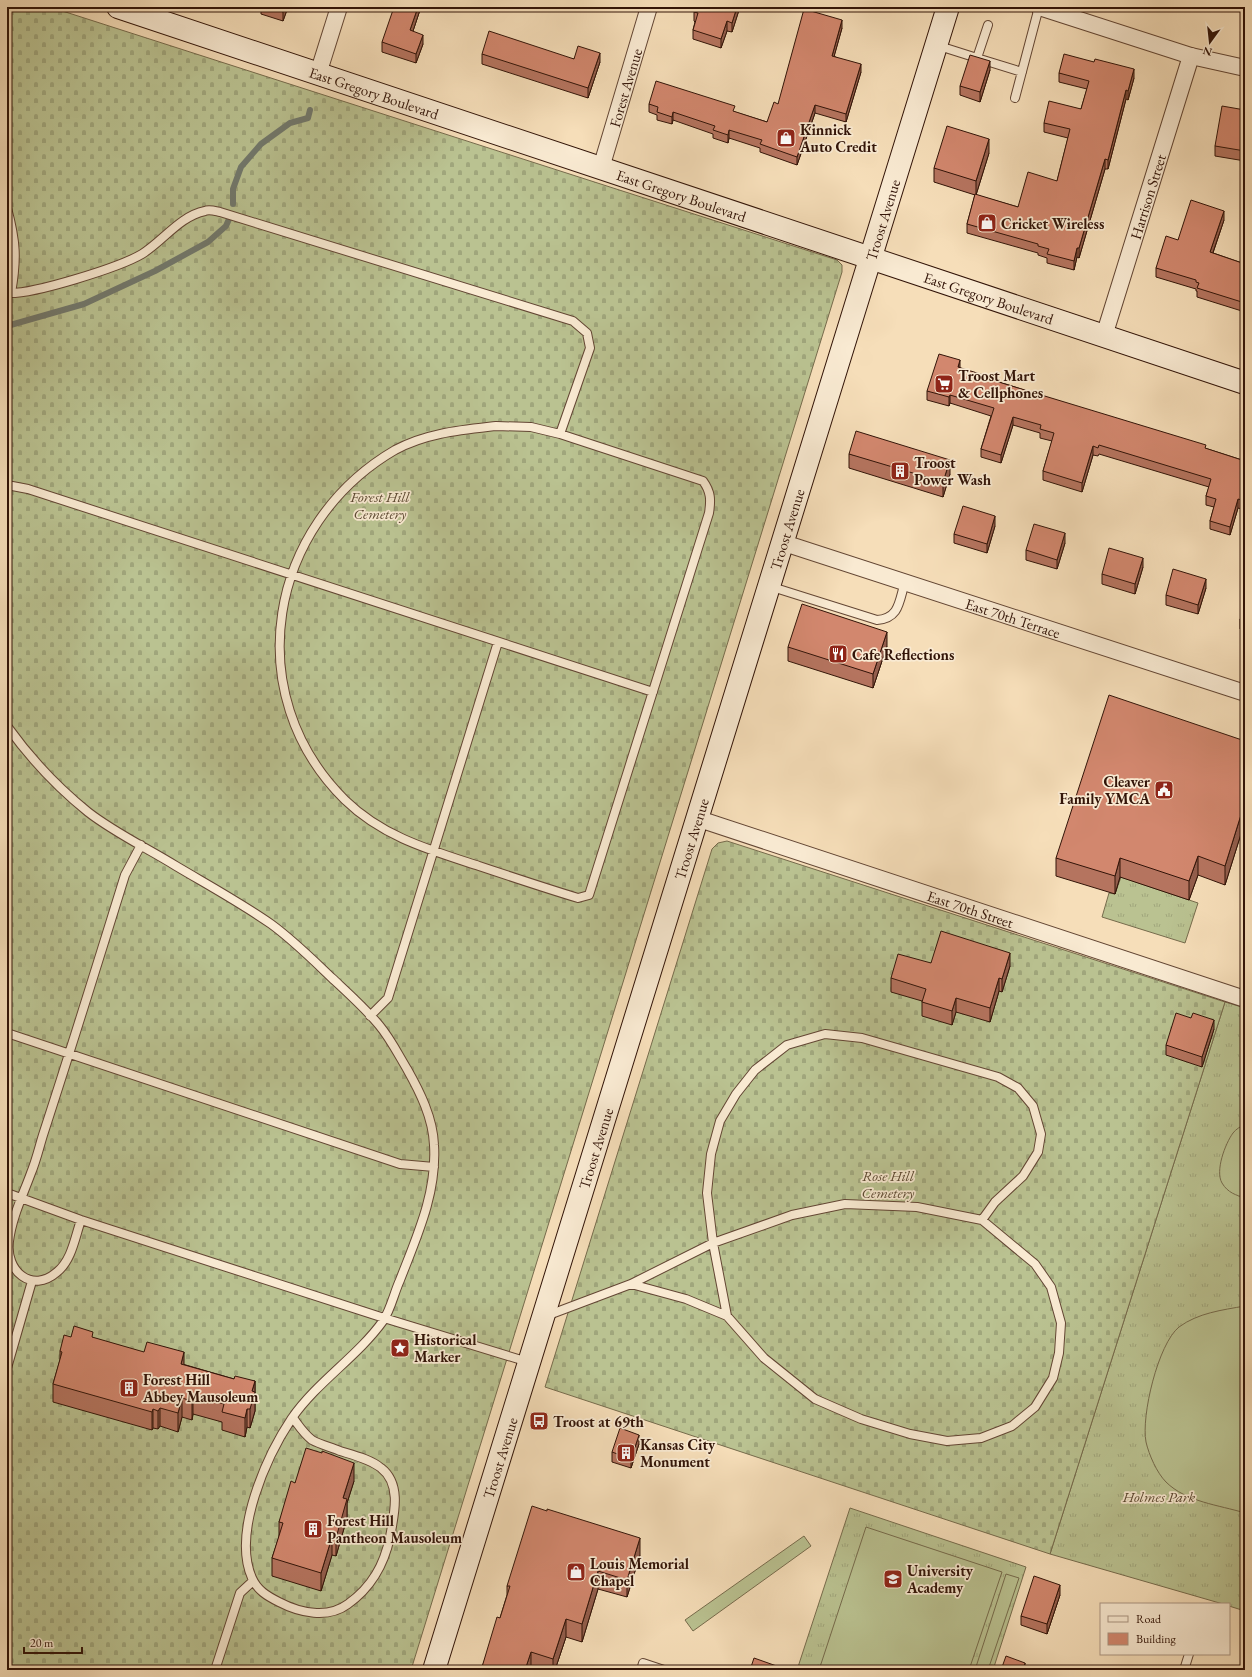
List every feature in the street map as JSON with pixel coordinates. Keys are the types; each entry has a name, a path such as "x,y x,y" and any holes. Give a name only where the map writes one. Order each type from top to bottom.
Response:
{"main road":[{"name":"East Gregory Boulevard","path":"118,7 1245,383"},
{"name":"Troost Avenue","path":"434,1670 781,542 948,7"}],"street":[{"path":"318,74 339,7"},
{"name":"Forest Avenue","path":"601,168 649,7"},
{"path":"1039,7 1191,56 1245,68"},
{"name":"Harrison Street","path":"1104,336 1191,56"},
{"name":"East 70th Terrace","path":"781,542 1245,693"},
{"name":"East 70th Street","path":"696,818 1245,999"}],"lane":[{"path":"1015,98 1039,7"},
{"path":"977,58 988,25"},
{"path":"936,45 1022,72"},
{"path":"7,208 9,221 14,233 16,263 9,293 42,288 114,267 142,254 193,215 206,210 220,212 573,321 587,333 590,348 560,434"},
{"path":"496,426 531,428 560,434 703,481 709,490 711,502 709,512 589,895 578,898 433,851 396,837 347,801 322,775 307,749 295,723 285,694 280,659 280,624 291,575 301,548 319,520 340,493 367,468 397,449 428,436 496,426"},
{"path":"7,485 36,492 653,692"},
{"path":"768,586 877,620 888,619 894,615 905,582"},
{"path":"370,1016 388,998 498,642"},
{"path":"7,726 27,753 57,785 89,812 141,846 269,923 297,945 381,1027 398,1053 414,1082 428,1114 434,1142 434,1167 428,1207 384,1318 351,1357 316,1390 293,1418 272,1454 255,1496 245,1536 247,1562 253,1581 266,1596 290,1607 317,1614 340,1610 363,1594 377,1575 386,1553 394,1516 395,1495 390,1480 382,1468 368,1461 315,1442 304,1434 293,1418"},
{"path":"81,1220 68,1258 58,1272 48,1278 32,1281 18,1274 9,1260 8,1243 12,1223 32,1171 125,875 141,846"},
{"path":"7,1033 400,1164 434,1167"},
{"path":"727,1316 713,1243 707,1193 711,1154 720,1121 736,1094 755,1070 787,1045 825,1034 862,1038 998,1077 1018,1088 1033,1106 1041,1134 1038,1152 1023,1176 995,1202 982,1220"},
{"path":"7,1193 81,1220 384,1318 528,1362"},
{"path":"542,1317 631,1284 713,1243 792,1215 845,1204 917,1207 982,1220 1035,1264 1051,1287 1061,1323 1059,1353 1053,1378 1035,1407 1012,1426 981,1438 947,1441 910,1434 860,1419 815,1399 764,1358 727,1316 686,1299 631,1284"},
{"path":"7,1368 32,1281"},
{"path":"215,1670 240,1593 253,1581"},
{"path":"1184,1670 1189,1655"},
{"path":"640,1670 643,1663 664,1670"}],"green space":[{"name":"Forest Hill Cemetery","path":"7,7 50,7 837,260 842,265 842,272 411,1670 7,1670"},
{"name":"Rose Hill Cemetery","path":"727,841 1225,1002 1050,1554 545,1387 712,849 718,843"},
{"path":"1121,877 1198,903 1185,943 1102,917 1109,893 1115,894"},
{"name":"Holmes Park","path":"1225,1002 1245,1008 1245,1611 1230,1606 1230,1603 1220,1603 1050,1554"},
{"path":"1245,1124 1245,1198 1232,1193 1222,1183 1220,1178 1220,1165 1224,1150 1233,1133"},
{"path":"1245,1306 1245,1513 1203,1502 1174,1489 1166,1482 1154,1464 1146,1442 1145,1430 1146,1415 1153,1381 1164,1348 1171,1336 1179,1327 1194,1318 1210,1313"},
{"path":"850,1508 1026,1567 993,1670 797,1670"},
{"path":"866,1527 1002,1572 969,1670 819,1670"},
{"path":"804,1536 811,1546 693,1631 685,1620"},
{"path":"1006,1574 1019,1578 988,1670 975,1670"}],"building":[{"path":"268,7 285,7 283,12"},
{"path":"394,7 418,7 410,30 423,35 416,54 382,42"},
{"path":"696,7 737,7 732,23 727,21 721,39 693,30 698,13 694,12"},
{"path":"804,9 842,20 832,56 861,64 846,114 815,105 797,157 760,144 762,140 729,130 728,135 713,130 715,126 673,112 672,117 657,112 658,107 649,104 656,81 735,106 733,111 767,122 774,102 778,104"},
{"path":"489,31 574,59 578,46 600,53 588,88 482,54"},
{"path":"1064,54 1094,62 1095,59 1134,69 1128,91 1126,90 1108,160 1105,159 1074,261 1047,254 1049,249 1038,246 1038,244 967,224 975,194 1018,207 1028,172 1057,181 1070,129 1044,123 1049,101 1081,109 1089,81 1059,73"},
{"path":"970,55 990,61 980,92 960,86"},
{"path":"1222,106 1245,110 1245,151 1215,146"},
{"path":"947,126 989,139 976,181 934,168"},
{"path":"1191,200 1224,211 1210,252 1245,264 1245,303 1197,288 1199,283 1196,282 1196,280 1156,268 1166,236 1178,240"},
{"path":"939,354 960,360 958,367 993,378 992,380 1206,445 1205,448 1245,461 1245,501 1238,499 1230,527 1210,521 1216,499 1206,496 1211,479 1099,445 1098,448 1093,446 1082,483 1043,471 1054,433 1040,429 1041,425 1013,417 1001,455 981,449 994,408 950,395 949,397 927,391"},
{"path":"856,431 950,460 943,482 849,454"},
{"path":"963,506 995,516 987,544 954,534"},
{"path":"1034,524 1065,533 1057,560 1026,550"},
{"path":"1109,548 1143,558 1135,584 1102,574"},
{"path":"1173,569 1206,579 1198,605 1166,595"},
{"name":"Cafe Reflections","path":"802,604 887,632 873,674 788,647"},
{"path":"1245,604 1245,621 1240,620"},
{"name":"Cleaver Family YMCA","path":"1109,695 1245,741 1245,802 1225,866 1198,856 1189,881 1120,858 1115,876 1056,858"},
{"path":"941,931 1010,953 1002,979 999,978 990,1008 956,998 952,1011 922,1002 926,989 891,978 898,954 931,963"},
{"path":"1176,1013 1191,1018 1193,1013 1214,1020 1202,1057 1166,1045"},
{"path":"7,1269 11,1271 7,1284"},
{"name":"Forest Hill Abbey Mausoleum","path":"74,1326 93,1332 92,1337 144,1352 147,1342 184,1352 181,1364 234,1379 235,1376 255,1381 252,1391 255,1392 250,1409 247,1409 245,1418 222,1412 224,1404 193,1395 192,1401 182,1398 178,1413 160,1408 158,1411 153,1409 152,1412 53,1384 62,1352 60,1351 64,1335 71,1337"},
{"path":"620,1428 639,1435 631,1459 612,1452"},
{"name":"Forest Hill Pantheon Mausoleum","path":"306,1448 322,1453 322,1451 354,1463 343,1498 347,1499 336,1538 332,1537 321,1573 272,1558 283,1523 279,1522 291,1481 295,1483"},
{"name":"Louis Memorial Chapel","path":"532,1506 547,1511 547,1509 640,1538 627,1580 598,1571 582,1624 566,1619 553,1659 531,1652 525,1670 493,1670 482,1667 497,1617 500,1618 510,1586 507,1586"},
{"path":"1034,1576 1060,1585 1047,1624 1021,1616"},
{"path":"1006,1656 1025,1663 1023,1670 1001,1670"},
{"path":"754,1658 785,1669 750,1670"}],"waterway":[{"path":"233,204 233,189 241,167 261,144 290,123 308,118 310,110"},
{"path":"7,326 84,304 155,271 208,242 226,226 229,219"}],"place":[{"name":"Kinnick Auto Credit","path":"786,138"},
{"name":"Cricket Wireless","path":"987,223"},
{"name":"Troost Mart & Cellphones","path":"944,384"},
{"name":"Troost Power Wash","path":"900,471"},
{"name":"Cafe Reflections","path":"838,654"},
{"name":"Cleaver Family YMCA","path":"1164,790"},
{"name":"Historical Marker","path":"400,1348"},
{"name":"Forest Hill Abbey Mausoleum","path":"129,1388"},
{"name":"Troost at 69th","path":"539,1421"},
{"name":"Kansas City Monument","path":"626,1453"},
{"name":"Forest Hill Pantheon Mausoleum","path":"313,1529"},
{"name":"Louis Memorial Chapel","path":"576,1572"},
{"name":"University Academy","path":"893,1579"}]}
